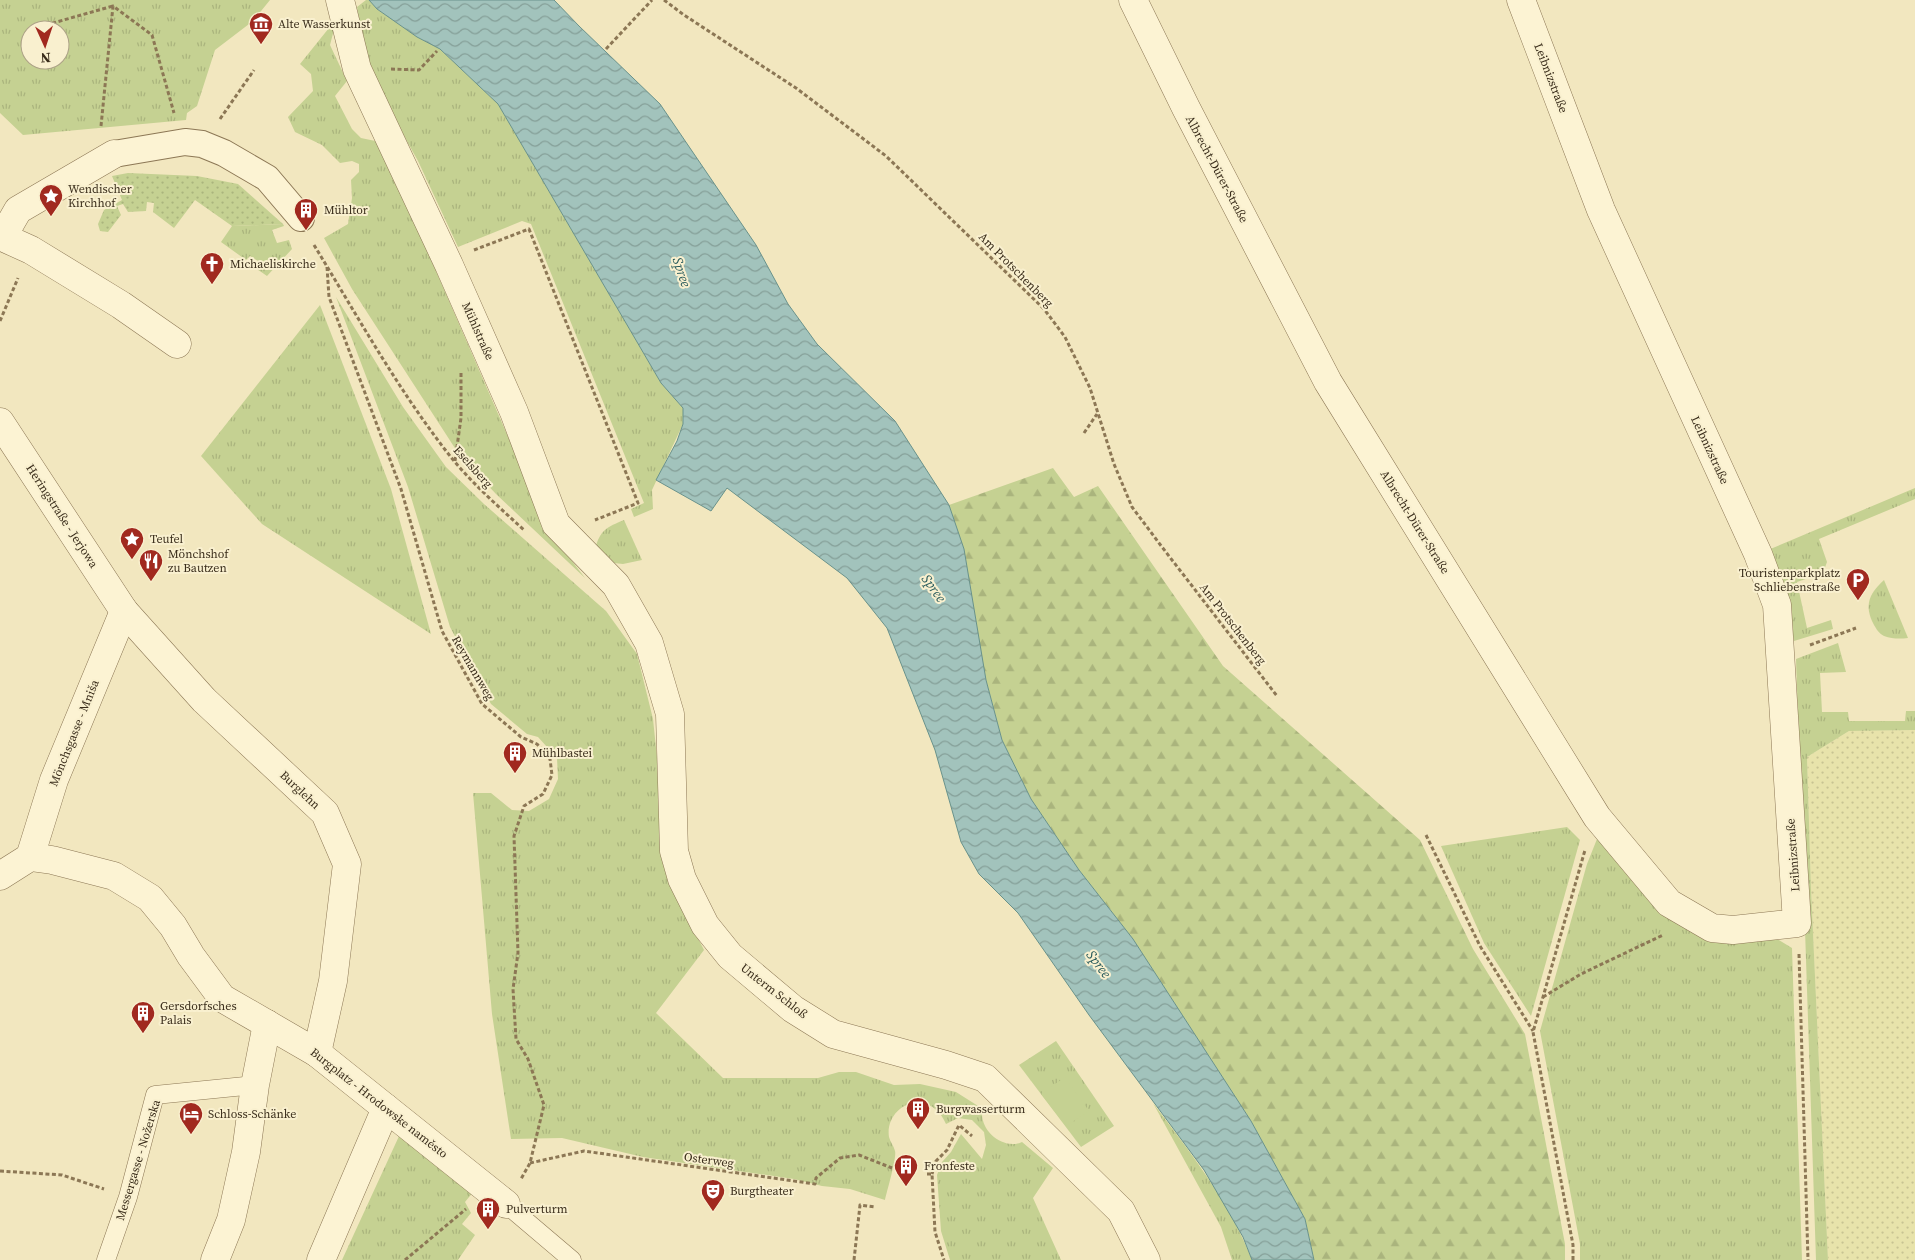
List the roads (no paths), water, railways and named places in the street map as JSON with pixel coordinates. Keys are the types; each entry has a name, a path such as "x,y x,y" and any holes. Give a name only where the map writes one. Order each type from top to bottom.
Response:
{"street":[{"name":"Mühlstraße","path":"340,0 357,69 452,271 514,412 556,524 616,585 649,643"},
{"name":"Albrecht-Dürer-Straße","path":"1133,0 1186,108 1328,382 1597,817 1669,903 1712,928 1733,930 1797,923"},
{"name":"Leibnizstraße","path":"1522,0 1601,210 1758,554 1777,605 1797,923"},
{"path":"177,344 120,305 31,250 2,236 18,210 114,154 194,143 224,153 267,178 301,218"},
{"name":"Heringstraße - Jerjowa","path":"0,422 124,610"},
{"name":"Mönchsgasse - Mniša","path":"30,857 54,780 124,610"},
{"name":"Burglehn","path":"124,610 204,700 325,813 344,856 347,864 333,981 317,1053"},
{"name":"Unterm Schloß","path":"649,643 670,714 674,851 682,878 705,925 730,956 793,1009 833,1034 946,1065 985,1078 1121,1211 1146,1260"},
{"path":"0,876 30,857"},
{"name":"Burgplatz - Hrodowske naměsto","path":"30,857 52,860 114,876 150,898 173,926 191,956 222,998 317,1053 386,1108 502,1192"},
{"path":"215,1260 231,1220 246,1152 266,1024"},
{"path":"321,1260 386,1108"}],"lane":[{"name":"Messergasse - Nožerska","path":"106,1260 128,1197 156,1095 255,1085"},
{"path":"502,1192 572,1260"}],"water":[{"name":"Spree","path":"369,0 554,0 660,104 756,245 788,304 817,344 895,421 949,505 964,549 986,680 1002,740 1031,799 1079,870 1133,939 1251,1121 1305,1219 1314,1260 1252,1260 1243,1237 1204,1170 1089,1015 1018,913 979,874 961,842 935,750 887,628 847,578 727,488 711,511 656,480 677,441 683,424 683,408 661,383 498,104 440,49 417,37 377,9"}],"place":[{"name":"Alte Wasserkunst","path":"261,45"},
{"name":"Wendischer Kirchhof","path":"51,217"},
{"name":"Mühltor","path":"306,231"},
{"name":"Michaeliskirche","path":"212,285"},
{"name":"Teufel","path":"132,560"},
{"name":"Mönchshof zu Bautzen","path":"151,582"},
{"name":"Touristenparkplatz Schliebenstraße","path":"1858,601"},
{"name":"Mühlbastei","path":"515,774"},
{"name":"Gersdorfsches Palais","path":"143,1034"},
{"name":"Burgwasserturm","path":"918,1130"},
{"name":"Schloss-Schänke","path":"191,1135"},
{"name":"Fronfeste","path":"906,1187"},
{"name":"Burgtheater","path":"713,1212"},
{"name":"Pulverturm","path":"488,1230"}]}
